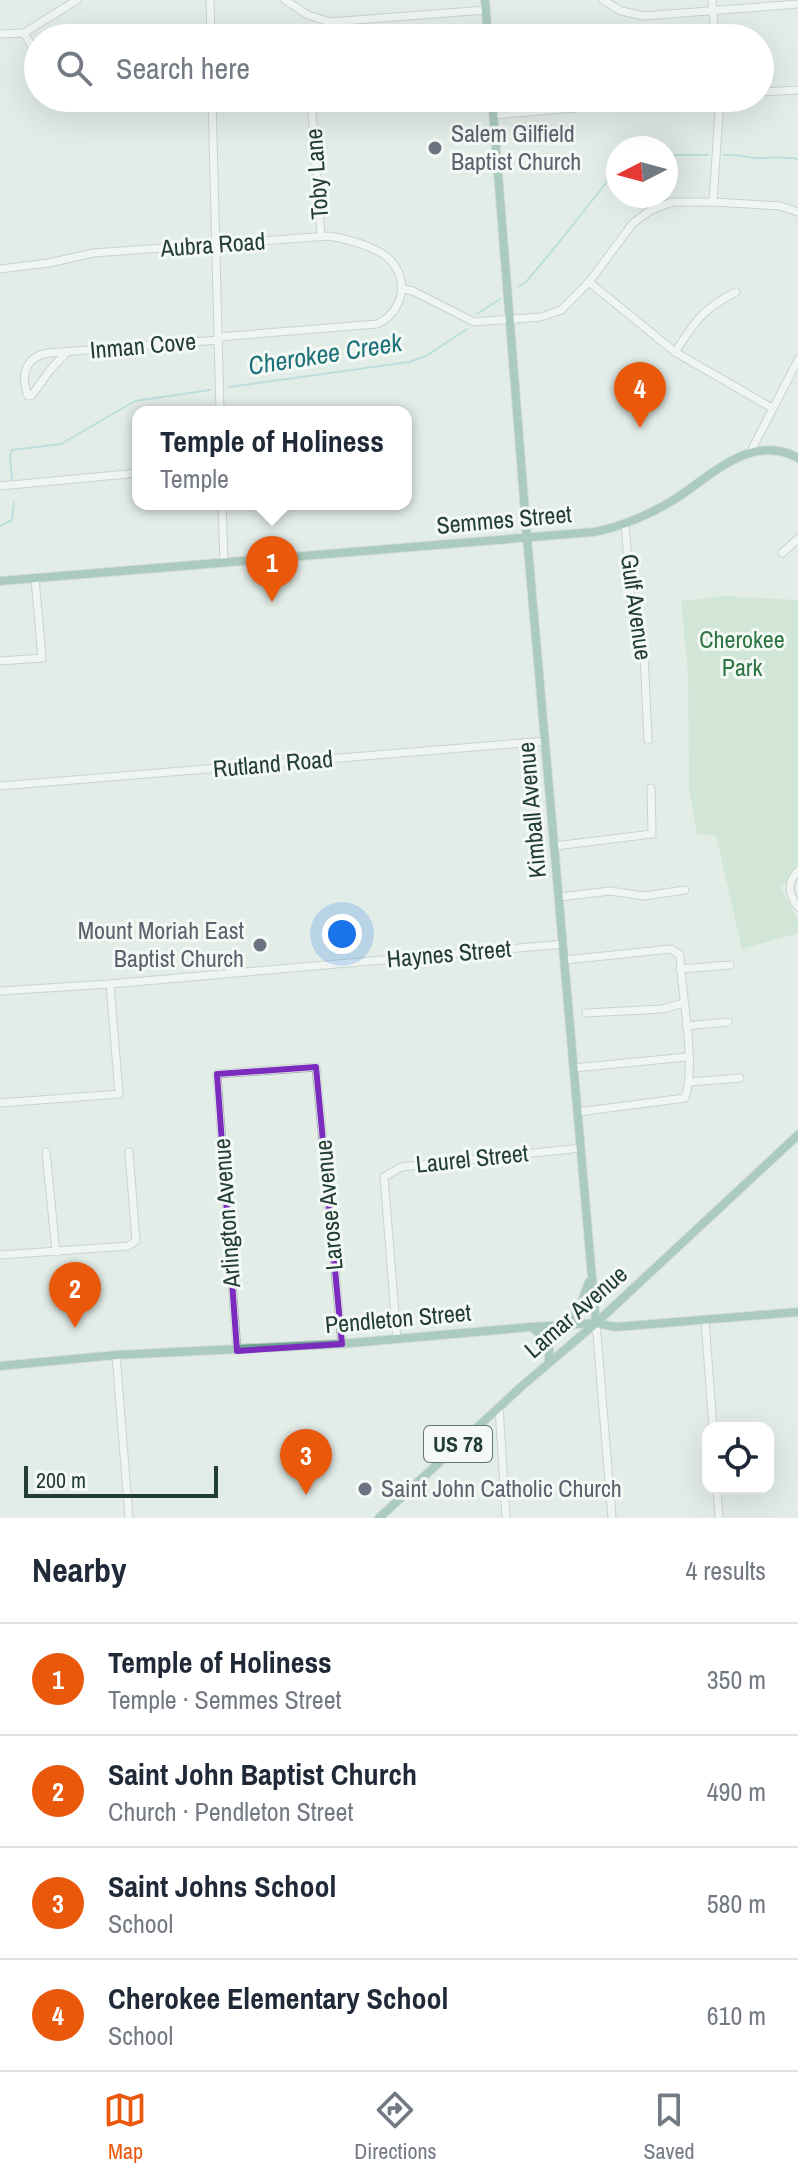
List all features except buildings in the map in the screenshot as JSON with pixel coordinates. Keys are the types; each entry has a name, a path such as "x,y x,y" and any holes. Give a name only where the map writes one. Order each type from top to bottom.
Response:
{"main road":[{"name":"Kimball Avenue","path":"494,112 527,537 596,1323"},
{"name":"Semmes Street","path":"0,581 594,532 625,523 672,501 728,462 751,451"},
{"path":"751,451 773,451 798,458"},
{"name":"Lamar Avenue","path":"379,1518 549,1362 596,1323 798,1135"},
{"path":"552,1326 577,1314 592,1274"},
{"name":"Pendleton Street","path":"0,1366 116,1355 237,1351 531,1327 596,1323 616,1327 798,1312"},
{"path":"531,1327 549,1342 549,1362"}],"street":[{"path":"38,24 77,0"},
{"path":"210,0 211,24"},
{"path":"285,0 308,15 330,22 486,5"},
{"path":"603,0 621,11 636,15 798,4"},
{"path":"712,0 713,24"},
{"path":"0,34 24,33"},
{"path":"774,91 798,90"},
{"path":"212,112 220,406"},
{"name":"Toby Lane","path":"312,112 321,236"},
{"path":"494,115 529,112"},
{"path":"713,202 719,112"},
{"path":"403,289 413,291 474,322 541,317 561,310 589,282 633,223 651,210 672,202 713,202 780,206 798,212"},
{"name":"Aubra Road","path":"0,269 93,253 321,236 347,240 385,256 393,264 403,289"},
{"path":"589,282 675,352 772,408"},
{"name":"Inman Cove","path":"67,352 28,396 24,375 30,359 43,353 377,324 387,319 399,306 403,289"},
{"path":"675,352 696,320 711,305 736,292"},
{"path":"751,451 798,360"},
{"path":"0,486 132,474"},
{"path":"222,510 224,562"},
{"name":"Gulf Avenue","path":"625,523 632,615 643,633 648,740"},
{"path":"782,553 798,539"},
{"path":"0,661 42,658 35,578"},
{"name":"Rutland Road","path":"0,786 546,741"},
{"path":"555,846 652,834 651,788"},
{"path":"798,871 789,886 798,907"},
{"path":"560,897 610,891 644,896 685,890"},
{"name":"Haynes Street","path":"0,991 564,944"},
{"path":"565,960 671,949 680,955 690,1082 685,1098 578,1112"},
{"path":"680,969 730,965"},
{"path":"0,1103 119,1094 110,984"},
{"path":"586,1013 662,1009 684,1003"},
{"path":"686,1026 728,1022"},
{"path":"574,1068 687,1057"},
{"name":"Arlington Avenue","path":"237,1351 217,1074 316,1067"},
{"name":"Larose Avenue","path":"316,1067 342,1344"},
{"path":"690,1082 740,1078"},
{"name":"Laurel Street","path":"397,1339 384,1177 401,1167 581,1148"},
{"path":"46,1152 56,1252"},
{"path":"0,1255 128,1246 136,1241 129,1152"},
{"path":"705,1320 713,1422"},
{"name":"Kimball Avenue","path":"596,1323 612,1518"},
{"path":"116,1355 129,1518"},
{"path":"499,1407 506,1518"},
{"path":"717,1494 719,1518"}],"highlighted area":[{"path":"316,1067 342,1344 237,1351 217,1074"}],"green space":[{"name":"Cherokee Park","path":"723,596 798,600 798,879 780,886 798,920 798,933 742,949 716,836 697,834 689,789 688,674 681,601"}],"waterway":[{"name":"Cherokee Creek","path":"678,155 708,155"},
{"name":"Cherokee Creek","path":"724,155 798,159"},
{"name":"Cherokee Creek","path":"518,287 526,282 606,183"},
{"name":"Cherokee Creek","path":"477,314 500,299"},
{"name":"Cherokee Creek","path":"229,387 409,362 426,356 467,329"},
{"name":"Cherokee Creek","path":"12,479 12,450 61,444 135,401 210,390"},
{"name":"Cherokee Creek","path":"0,526 12,520 14,502"}],"place":[{"name":"Salem Gilfield Baptist Church","path":"435,148"},
{"name":"Cherokee Elementary School","path":"640,428"},
{"name":"Temple of Holiness","path":"272,602"},
{"name":"Mount Moriah East Baptist Church","path":"260,945"},
{"name":"Saint John Baptist Church","path":"75,1328"},
{"name":"Saint John Catholic Church","path":"365,1489"},
{"name":"Saint Johns School","path":"306,1495"}]}
